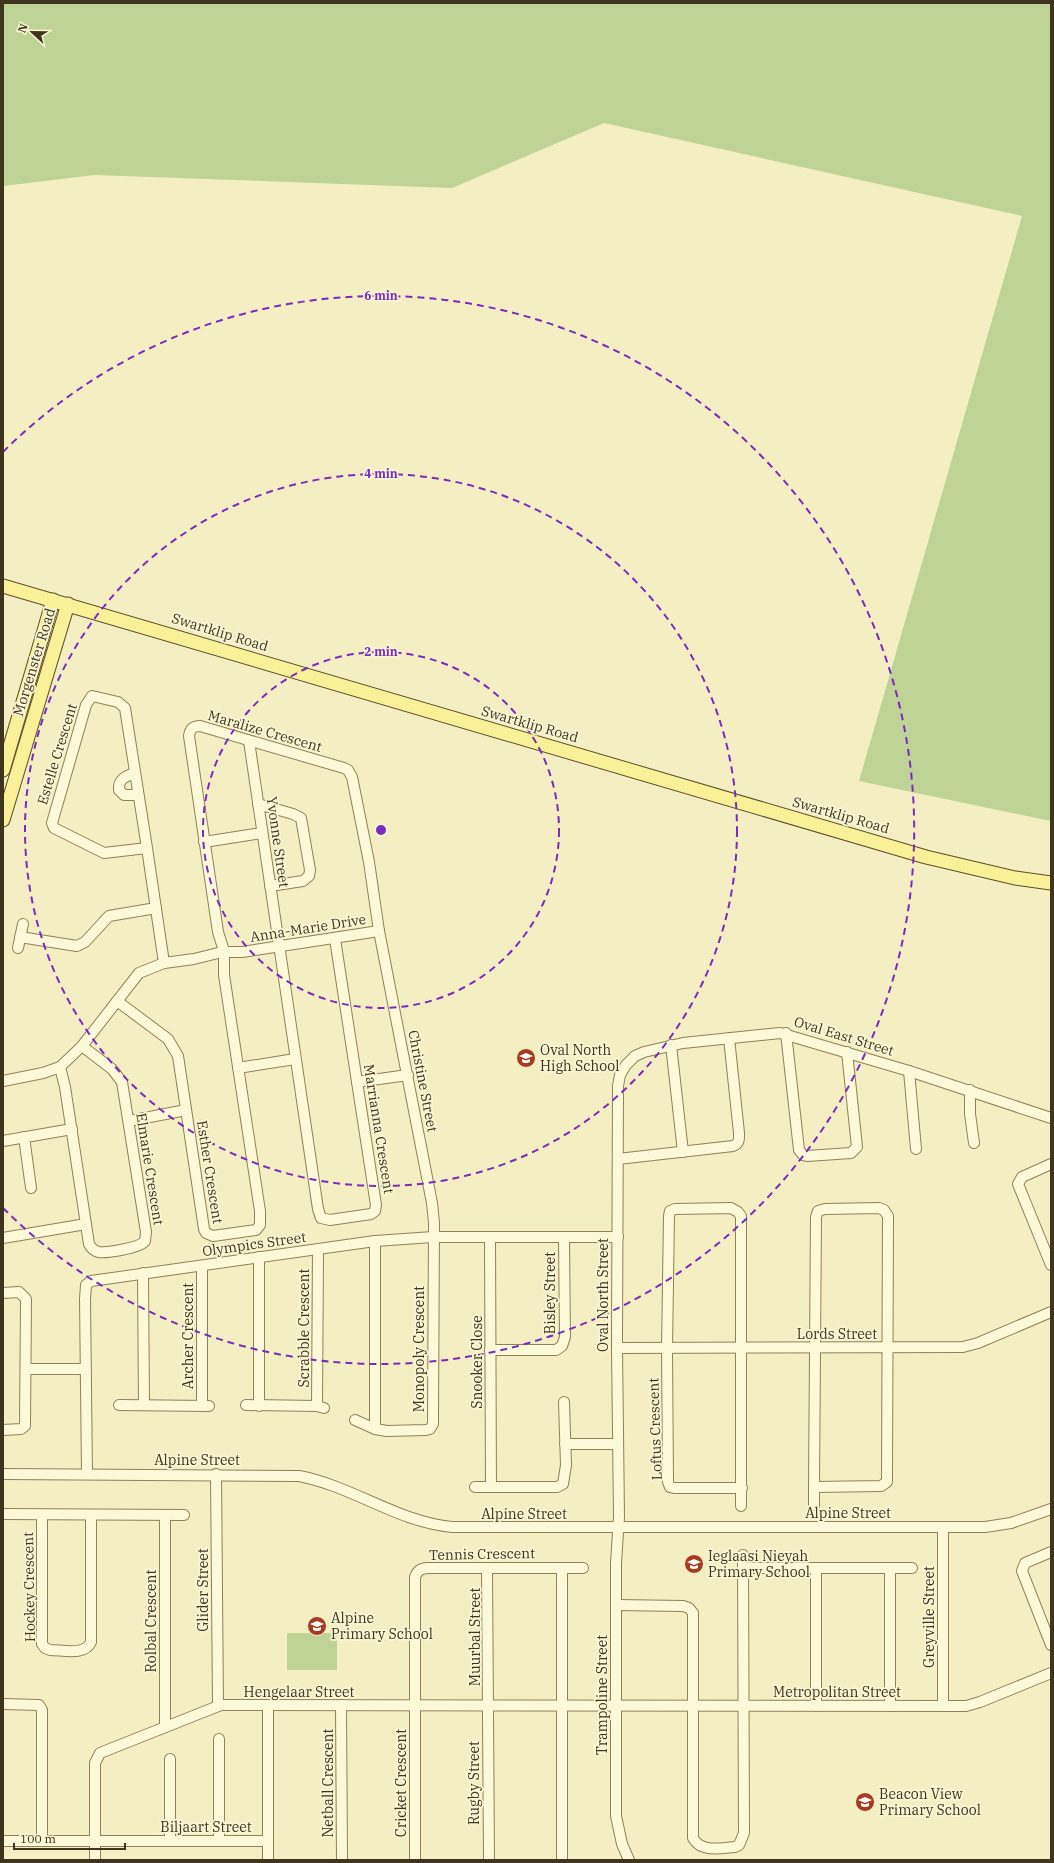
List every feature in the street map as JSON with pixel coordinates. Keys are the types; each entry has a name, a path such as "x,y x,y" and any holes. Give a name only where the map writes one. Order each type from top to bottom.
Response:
{"main road":[{"name":"Swartklip Road","path":"3,586 926,857 1015,878 1051,883"},
{"name":"Morgenster Road","path":"3,770 53,600"},
{"name":"Morgenster Road","path":"3,820 68,604"}],"street":[{"name":"Estelle Crescent","path":"147,848 104,853 54,828 52,823 86,705 92,696 118,702 125,708 147,848 164,963"},
{"name":"Maralize Crescent","path":"221,955 204,842 190,733 193,727 200,726 344,768 351,774 369,862 379,931"},
{"name":"Yvonne Street","path":"249,741 278,947"},
{"path":"135,773 122,779 119,784 119,790 124,795 138,795"},
{"path":"258,804 293,814 301,818 310,870 309,876 303,881 270,886"},
{"path":"204,842 262,833"},
{"path":"20,937 77,946 85,942 109,916 156,908"},
{"path":"18,948 23,924"},
{"name":"Anna-Marie Drive","path":"3,1081 43,1073 60,1067 82,1046 136,975 164,963 335,939 379,931"},
{"name":"Christine Street","path":"379,931 432,1203 433,1237"},
{"name":"Marrianna Crescent","path":"278,947 318,1209 321,1218 325,1220 369,1215 373,1213 376,1208 335,939"},
{"name":"Esther Crescent","path":"117,1000 163,1035 173,1046 178,1056 206,1233 213,1236 256,1230 261,1219 221,955"},
{"name":"Oval East Street","path":"626,1065 635,1056 671,1045 769,1033 786,1033 970,1090 1051,1118"},
{"path":"786,1033 799,1150 803,1155 851,1153 857,1147 847,1052"},
{"path":"618,1158 734,1146 739,1141 729,1038"},
{"path":"671,1045 683,1152"},
{"name":"Elmarie Crescent","path":"60,1067 66,1087 89,1244 97,1251 139,1246 145,1241 146,1232 129,1121 120,1078 112,1069 82,1046"},
{"path":"238,1068 295,1059"},
{"name":"Oval North Street","path":"617,1528 618,1082 622,1070 626,1065"},
{"path":"909,1071 916,1149"},
{"path":"357,1082 408,1075"},
{"path":"970,1090 970,1114 974,1143"},
{"path":"129,1121 186,1110"},
{"path":"3,1140 72,1129"},
{"path":"24,1137 31,1188"},
{"path":"1051,1164 1022,1177 1018,1184 1051,1265"},
{"path":"667,1348 669,1213 675,1209 731,1208 738,1212 741,1220 742,1506"},
{"path":"814,1487 881,1486 887,1482 888,1216 884,1210 871,1208 825,1209 818,1211 816,1217 814,1487 814,1505"},
{"path":"3,1238 86,1224"},
{"name":"Olympics Street","path":"87,1474 85,1299 86,1285 91,1281 375,1241 433,1237 618,1237"},
{"name":"Monopoly Crescent","path":"355,1420 375,1429 426,1430 430,1429 433,1424 433,1237"},
{"name":"Snooker Close","path":"490,1237 491,1487"},
{"name":"Bisley Street","path":"490,1350 556,1350 562,1346 565,1337 564,1238"},
{"path":"375,1241 375,1429"},
{"name":"Scrabble Crescent","path":"246,1405 321,1407 318,1250"},
{"path":"259,1257 259,1406"},
{"name":"Archer Crescent","path":"119,1406 205,1406 202,1266"},
{"path":"144,1273 144,1406"},
{"path":"3,1293 17,1291 25,1297 26,1370 25,1426 21,1429 3,1430"},
{"name":"Lords Street","path":"617,1348 888,1348 970,1346 1051,1312"},
{"name":"Loftus Crescent","path":"667,1348 669,1485 674,1488 742,1488"},
{"path":"26,1370 85,1369"},
{"path":"475,1488 561,1486 565,1477 564,1402"},
{"path":"565,1444 618,1444"},
{"name":"Alpine Street","path":"3,1474 216,1474 286,1475 306,1477 333,1486 417,1520 442,1526 617,1528 985,1527 1003,1524 1051,1509"},
{"name":"Glider Street","path":"216,1474 218,1706"},
{"path":"3,1514 184,1515"},
{"name":"Hockey Crescent","path":"42,1515 42,1644 45,1648 50,1650 83,1650 89,1648 92,1642 91,1515"},
{"name":"Rolbal Crescent","path":"165,1515 165,1727"},
{"name":"Greyville Street","path":"943,1527 943,1706"},
{"name":"Trampoline Street","path":"617,1528 616,1816 622,1844 629,1860"},
{"path":"1051,1552 1025,1563 1022,1571 1051,1645"},
{"path":"617,1605 678,1606 689,1608 693,1613 693,1838 697,1845 704,1848 735,1847 739,1845 743,1839 743,1554"},
{"name":"Tennis Crescent","path":"414,1706 415,1577 419,1570 427,1568 583,1568"},
{"name":"Muurbal Street","path":"488,1568 488,1706"},
{"path":"562,1568 562,1860"},
{"path":"743,1568 912,1568"},
{"path":"816,1568 816,1706"},
{"path":"890,1568 890,1706"},
{"name":"Metropolitan Street","path":"616,1706 972,1705 1051,1673"},
{"path":"3,1704 34,1704 39,1705 42,1710 42,1841 3,1841"},
{"name":"Netball Crescent","path":"341,1705 342,1860"},
{"name":"Hengelaar Street","path":"95,1860 96,1757 104,1750 218,1706 616,1706"},
{"path":"268,1706 268,1860"},
{"name":"Cricket Crescent","path":"414,1706 415,1860"},
{"name":"Rugby Street","path":"488,1706 489,1860"},
{"path":"219,1739 219,1841"},
{"path":"170,1759 170,1841"},
{"name":"Biljaart Street","path":"42,1841 268,1841"}],"green space":[{"path":"3,3 1051,3 1051,821 859,781 1022,216 604,123 452,188 95,175 3,186"},
{"path":"287,1633 337,1633 337,1670 287,1670"}],"place":[{"name":"Oval North High School","path":"526,1058"},
{"name":"Ieglaasi Nieyah Primary School","path":"694,1564"},
{"name":"Alpine Primary School","path":"317,1626"},
{"name":"Beacon View Primary School","path":"865,1802"}]}
